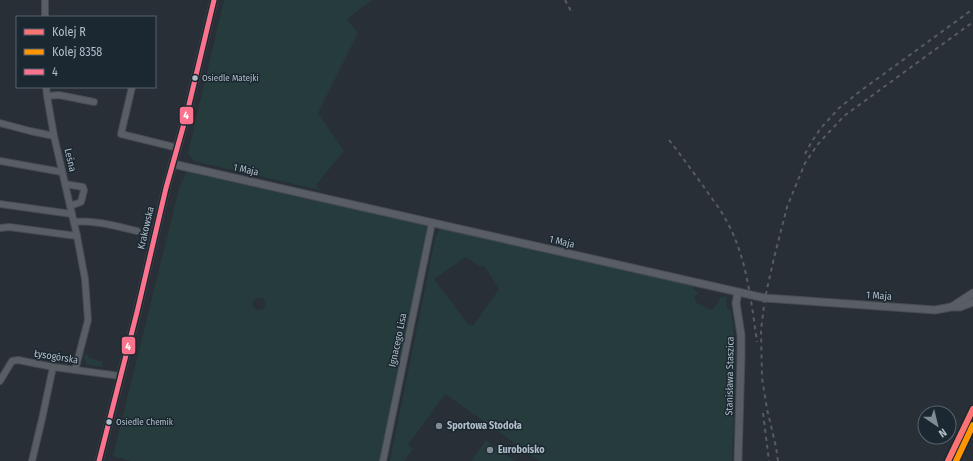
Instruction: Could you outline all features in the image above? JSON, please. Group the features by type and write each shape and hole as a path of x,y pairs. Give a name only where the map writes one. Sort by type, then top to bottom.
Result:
{"street":[{"path":"45,16 46,0"},
{"name":"Krakowska","path":"100,461 166,188 188,113 214,0"},
{"name":"Leśna","path":"46,88 54,136 74,222 85,279 88,320 76,370"},
{"path":"132,88 121,134 178,148"},
{"path":"47,96 59,95 94,102"},
{"path":"0,123 54,136"},
{"path":"0,161 62,172"},
{"name":"1 Maja","path":"173,164 765,298 935,310 960,307 973,302"},
{"path":"65,184 83,187 84,190 80,202 70,206"},
{"path":"0,204 72,214"},
{"path":"74,222 84,221 137,231"},
{"name":"Ignacego Lisa","path":"383,461 432,223"},
{"path":"0,228 9,227 77,236"},
{"name":"Stanisława Staszica","path":"738,292 736,303 741,335 738,461"},
{"name":"1 Maja","path":"951,307 973,293"},
{"name":"Łysogórska","path":"0,381 12,361 18,360 53,367 120,376"},
{"path":"32,461 53,367"}],"green space":[{"path":"224,0 372,0 347,19 358,33 318,113 344,151 316,185 320,190 193,161 188,153"},
{"path":"187,172 426,225 428,227 382,461 131,461 113,456 179,188","holes":["257,298 262,298 265,301 265,306 261,310 256,310 253,307 253,301"]},
{"path":"440,228 691,285 698,293 694,298 697,303 711,310 720,298 728,295 726,300 728,310 731,310 736,352 732,461 540,461 445,394 408,445 413,449 404,461 390,461 435,239","holes":["466,257 479,266 485,267 499,289 473,326 468,324 434,279"]},
{"path":"85,353 89,357 102,362 103,367 88,365 84,358"},
{"name":"Euroboisko","path":"486,440 515,461 471,461"}],"railway":[{"path":"565,0 572,13"},
{"path":"805,154 821,128 839,108 973,9"},
{"path":"778,461 762,378 761,330 765,298 787,207 805,163 818,144 844,116 973,22"},
{"path":"669,140 718,207 733,234 739,249 747,280 757,342"},
{"path":"763,413 769,461"}],"rail line":[{"name":"R","path":"948,461 973,409"},
{"name":"8358","path":"956,461 973,425"}],"transit line":[{"name":"4","path":"99,461 214,0"}],"place":[{"name":"Osiedle Matejki","path":"195,78"},
{"name":"Osiedle Chemik","path":"109,422"},
{"name":"Sportowa Stodoła","path":"439,426"},
{"name":"Euroboisko","path":"490,450"}]}
